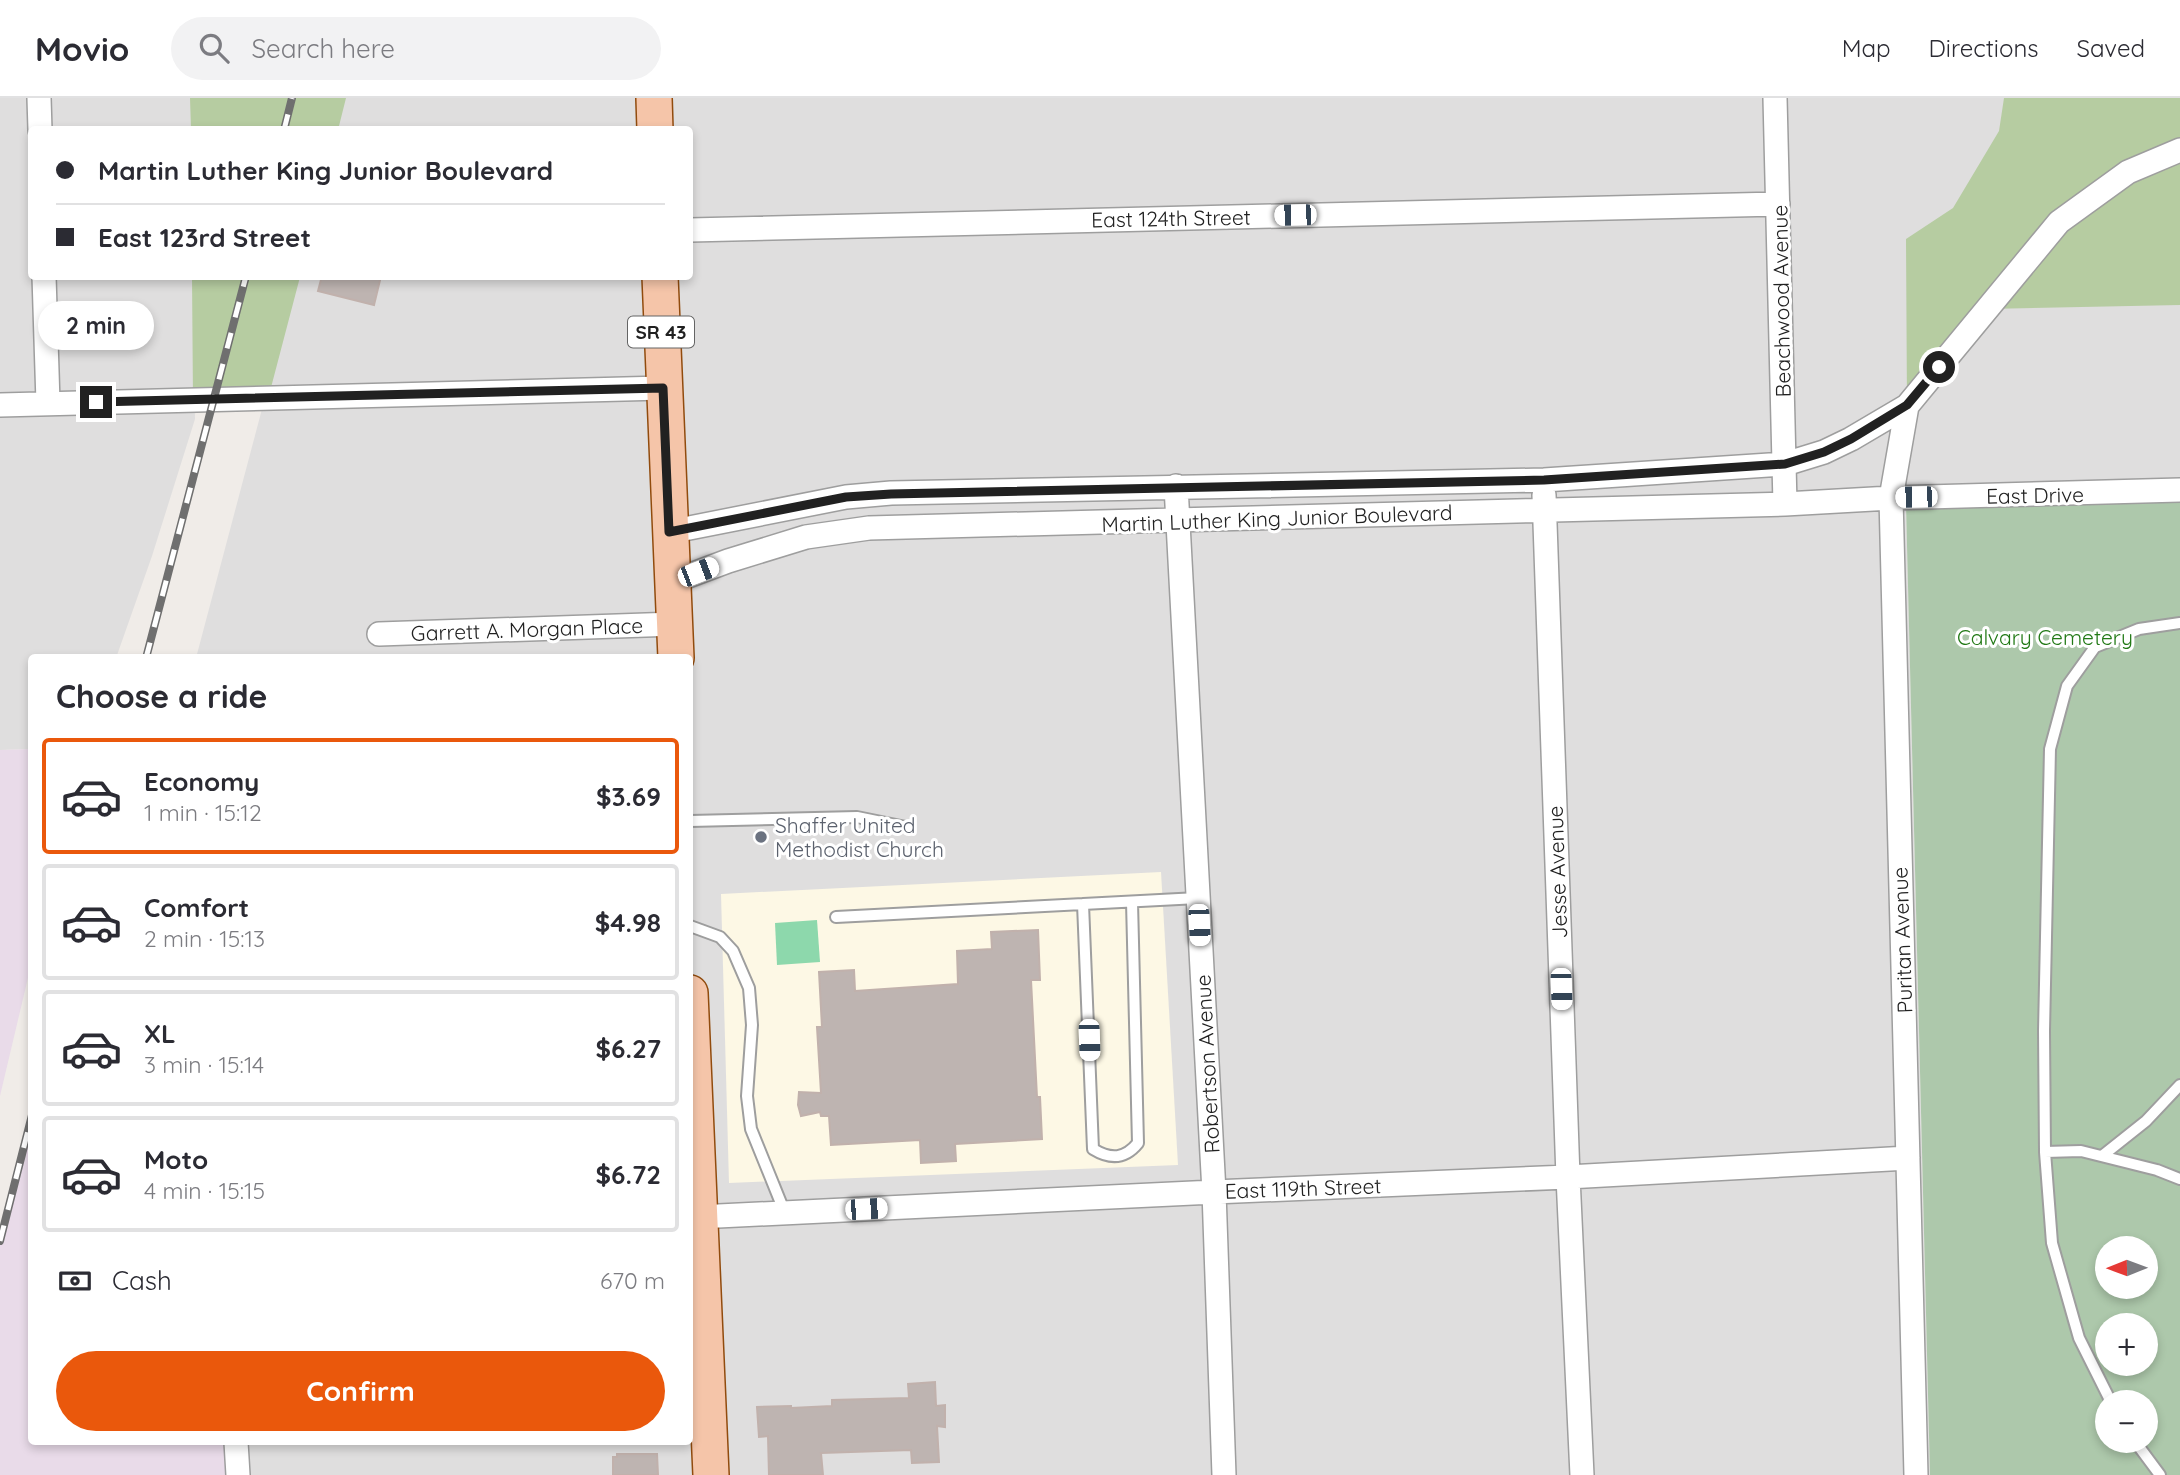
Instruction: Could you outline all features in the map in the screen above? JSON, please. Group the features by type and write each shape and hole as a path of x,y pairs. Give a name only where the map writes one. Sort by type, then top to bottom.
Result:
{"main road":[{"path":"654,98 655,126"},
{"name":"SR 43","path":"660,280 676,654"},
{"path":"693,1077 698,1217 696,1297 711,1475"}],"street":[{"path":"39,98 40,126"},
{"name":"Beachwood Avenue","path":"1775,98 1786,504"},
{"name":"Martin Luther King Junior Boulevard","path":"669,532 846,497 891,494 1544,480 1785,464 1824,452 1851,439 1907,405 2059,222 2128,172 2180,150"},
{"name":"East 124th Street","path":"693,230 1778,204"},
{"path":"44,280 48,403"},
{"path":"0,405 663,388"},
{"name":"Puritan Avenue","path":"1907,405 1891,498 1916,1475"},
{"name":"Jesse Avenue","path":"1544,480 1568,1177 1582,1475"},
{"name":"Robertson Avenue","path":"1176,486 1214,1192 1224,1475"},
{"name":"East Drive","path":"1891,498 2180,490"},
{"name":"Martin Luther King Junior Boulevard","path":"672,582 806,537 869,528 1786,504 1891,498"},
{"name":"Garrett A. Morgan Place","path":"379,634 674,624"},
{"name":"East 119th Street","path":"698,1217 1568,1177 1908,1158"},
{"path":"236,1445 238,1475"}],"lane":[{"path":"2105,1390 2079,1338 2052,1243 2045,1152 2044,1031 2050,749 2067,686 2095,647 2139,629 2180,623"},
{"path":"693,821 857,817 906,827"},
{"path":"836,916 1198,898"},
{"path":"1083,904 1093,1149 1115,1157 1130,1153 1138,1143 1132,902"},
{"path":"693,927 720,937 733,951 750,988 752,1025 747,1096 751,1129 785,1213"},
{"path":"2102,1156 2146,1121 2180,1085"},
{"path":"2045,1152 2081,1151 2157,1170 2180,1179"},
{"path":"2144,1453 2160,1475"}],"shaded area":[{"path":"0,98 191,98 191,126 28,126 28,280 193,280 195,419 152,556 117,654 28,654 28,749 0,750"},
{"path":"344,98 2180,98 2180,498 1906,506 1930,1475 223,1475 221,1445 693,1445 693,654 197,654 296,280 693,280 693,126 337,126"},
{"path":"28,749 28,978 0,1096 0,750"},
{"path":"1161,872 1178,1165 729,1183 721,894"},
{"path":"28,1127 28,1445 236,1445 238,1475 0,1475 0,1241"}],"green space":[{"path":"190,98 346,98 339,126 191,126"},
{"path":"2004,98 2180,98 2180,305 1987,309 1907,406 1906,239 1953,208 1999,131"},
{"path":"192,280 299,280 268,399 193,401"},
{"name":"Calvary Cemetery","path":"2180,498 2180,1475 1930,1475 1906,505"},
{"path":"817,920 820,962 777,965 775,923"}],"building":[{"path":"321,280 380,280 374,305 318,291"},
{"path":"1038,930 1040,980 1031,980 1042,1139 955,1144 956,1161 921,1163 920,1140 831,1145 829,1116 821,1116 820,1112 801,1116 799,1092 821,1093 817,1027 822,1027 819,972 854,970 855,991 958,984 957,951 992,949 991,932"},
{"path":"935,1382 936,1406 945,1405 945,1427 937,1426 939,1462 912,1463 911,1450 821,1453 823,1475 769,1475 768,1436 759,1437 757,1407 832,1406 832,1400 909,1398 908,1384"},
{"path":"617,1454 657,1454 658,1475 613,1475 613,1457 617,1457"}],"railway":[{"path":"285,126 292,98"},
{"path":"147,654 245,280"},
{"path":"0,1241 28,1131"}],"place":[{"name":"Shaffer United Methodist Church","path":"761,837"}],"route":[{"path":"96,402 663,388 669,532 846,497 891,494 1544,480 1785,464 1824,452 1851,439 1907,405 1939,367"}]}
